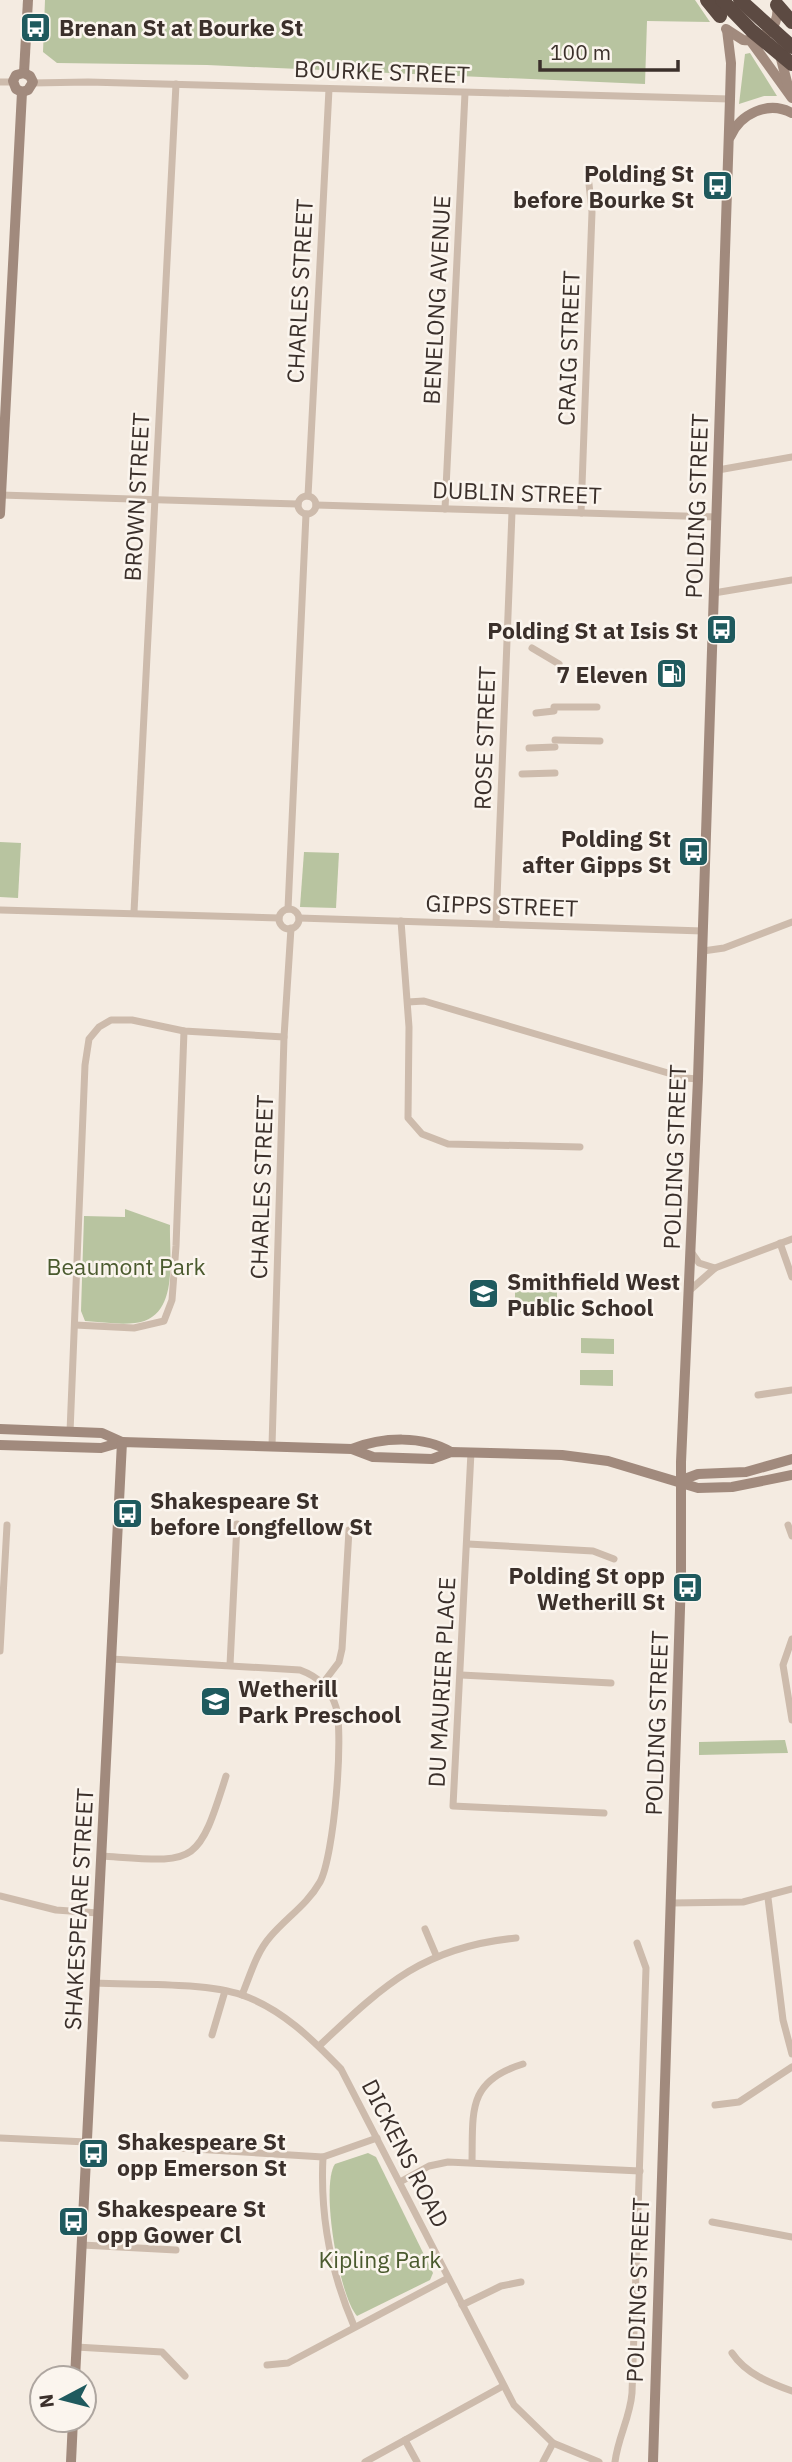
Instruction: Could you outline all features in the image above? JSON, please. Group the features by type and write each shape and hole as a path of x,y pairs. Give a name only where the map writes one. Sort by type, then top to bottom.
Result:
{"highway":[{"path":"706,0 724,23"},
{"path":"722,0 752,32 792,64"},
{"path":"740,0 792,47"},
{"path":"776,3 792,22"}],"main road":[{"path":"23,72 28,0"},
{"name":"POLDING STREET","path":"653,2462 682,1480 703,951 730,100 731,63 722,0"},
{"path":"776,3 773,27 791,97"},
{"path":"724,23 736,37 748,40 763,37 773,27"},
{"path":"731,63 748,40"},
{"path":"748,40 791,97"},
{"path":"23,72 30,76 32,83 28,90 22,92 16,89 13,82 16,75 23,72"},
{"path":"0,514 22,92"},
{"path":"728,143 737,124 747,116 774,108 792,113"},
{"path":"0,1429 102,1433 122,1442"},
{"path":"352,1449 374,1440 436,1443 451,1452"},
{"path":"0,1445 101,1448 122,1442 352,1449 373,1457 432,1459 451,1452 583,1457 661,1478 682,1480 698,1488 732,1487 792,1475"},
{"name":"SHAKESPEARE STREET","path":"75,2364 122,1442"},
{"path":"682,1480 698,1475 746,1472 792,1459"},
{"path":"71,2462 72,2434"}],"street":[{"path":"0,82 13,82"},
{"name":"BOURKE STREET","path":"32,83 176,84 730,100"},
{"name":"BROWN STREET","path":"134,912 176,84"},
{"name":"CHARLES STREET","path":"307,496 329,89"},
{"name":"BENELONG AVENUE","path":"445,509 465,93"},
{"name":"CRAIG STREET","path":"581,513 592,212 589,184"},
{"path":"718,470 792,457"},
{"path":"0,495 298,504 307,496 313,499 316,505 313,512 306,514 301,512 298,504"},
{"name":"DUBLIN STREET","path":"316,505 716,516"},
{"name":"ROSE STREET","path":"496,924 512,512"},
{"path":"0,911 134,912 279,918 288,909 306,514"},
{"path":"714,593 792,580"},
{"path":"533,648 559,664"},
{"path":"536,713 554,709 597,707"},
{"path":"529,748 600,741"},
{"path":"522,774 555,773"},
{"path":"279,918 282,926 290,928 298,923 299,918 294,910 288,909"},
{"name":"GIPPS STREET","path":"299,918 703,931"},
{"path":"401,921 408,1002 408,1118 422,1134 449,1144 580,1147"},
{"path":"703,951 724,947 792,922"},
{"name":"CHARLES STREET","path":"272,1446 284,1037 290,928"},
{"path":"408,1002 424,1001 672,1074 698,1079"},
{"path":"70,1432 85,1065 89,1039 104,1023 121,1019 184,1031 284,1037"},
{"path":"75,1325 149,1327 164,1321 170,1310 176,1246 184,1031"},
{"path":"690,1290 715,1268 792,1239"},
{"path":"780,1243 792,1277"},
{"path":"692,1253 699,1263 715,1268"},
{"path":"758,1395 792,1390"},
{"name":"DU MAURIER PLACE","path":"471,1452 453,1806 604,1813"},
{"path":"230,1665 237,1524"},
{"path":"0,1651 7,1525"},
{"path":"788,1525 792,1536"},
{"path":"323,1683 339,1662 342,1649 349,1530"},
{"path":"468,1544 593,1551 614,1559"},
{"path":"792,1639 783,1665 792,1720"},
{"path":"111,1659 300,1670 323,1683 337,1709 330,1855 321,1879 308,1901 269,1938 242,1995"},
{"path":"461,1675 611,1683"},
{"path":"101,1856 168,1860 185,1856 199,1847 209,1832 226,1776"},
{"path":"671,1903 734,1903 768,1898 792,1889"},
{"path":"0,1896 55,1910 98,1913"},
{"path":"768,1898 783,2020 792,2054"},
{"path":"425,1929 436,1955"},
{"path":"319,2046 394,1978 436,1955 485,1941 516,1938"},
{"path":"615,2462 617,2448 630,2416 646,1968 637,1943"},
{"name":"DICKENS ROAD","path":"95,1983 225,1991 242,1995 299,2026 341,2069 503,2386 529,2422 554,2443 599,2462"},
{"path":"212,2035 225,1991"},
{"path":"472,2162 473,2112 480,2090 500,2071 523,2064"},
{"path":"715,2105 739,2102 792,2067"},
{"path":"0,2138 87,2142"},
{"path":"162,2147 323,2157 377,2138"},
{"path":"323,2157 330,2253 336,2279 354,2326"},
{"path":"400,2182 429,2166 448,2162 640,2171"},
{"path":"712,2222 792,2237"},
{"path":"82,2245 176,2250"},
{"path":"267,2365 288,2362 448,2278"},
{"path":"462,2305 501,2286 521,2282"},
{"path":"76,2347 162,2351 185,2376"},
{"path":"732,2353 741,2365 760,2378 792,2391"},
{"path":"365,2462 503,2386"},
{"path":"405,2440 417,2462"},
{"path":"543,2462 554,2443"}],"green space":[{"path":"45,0 695,0 710,22 647,21 645,84 207,65 57,63 43,52"},
{"path":"750,53 777,96 764,96 739,104 745,54"},
{"path":"0,842 21,843 18,898 0,897"},
{"path":"304,852 339,853 336,908 300,907"},
{"name":"Beaumont Park","path":"125,1209 170,1225 170,1269 166,1298 159,1310 149,1319 135,1323 85,1321 81,1311 84,1216 125,1217"},
{"path":"515,1291 557,1292 557,1313 515,1312"},
{"path":"581,1338 614,1339 614,1354 581,1353"},
{"path":"580,1370 613,1370 613,1386 580,1385"},
{"path":"785,1740 788,1753 699,1755 699,1742"},
{"name":"Kipling Park","path":"368,2153 376,2157 433,2273 430,2280 357,2316 350,2305 338,2265 331,2216 331,2176 335,2164"}],"place":[{"name":"Brenan St at Bourke St","path":"36,27"},
{"name":"Polding St before Bourke St","path":"717,186"},
{"name":"Polding St at Isis St","path":"721,630"},
{"name":"7 Eleven","path":"671,674"},
{"name":"Polding St after Gipps St","path":"694,851"},
{"name":"Smithfield West Public School","path":"484,1294"},
{"name":"Shakespeare St before Longfellow St","path":"127,1513"},
{"name":"Polding St opp Wetherill St","path":"688,1588"},
{"name":"Wetherill Park Preschool","path":"215,1701"},
{"name":"Shakespeare St opp Emerson St","path":"94,2154"},
{"name":"Shakespeare St opp Gower Cl","path":"74,2221"}]}
